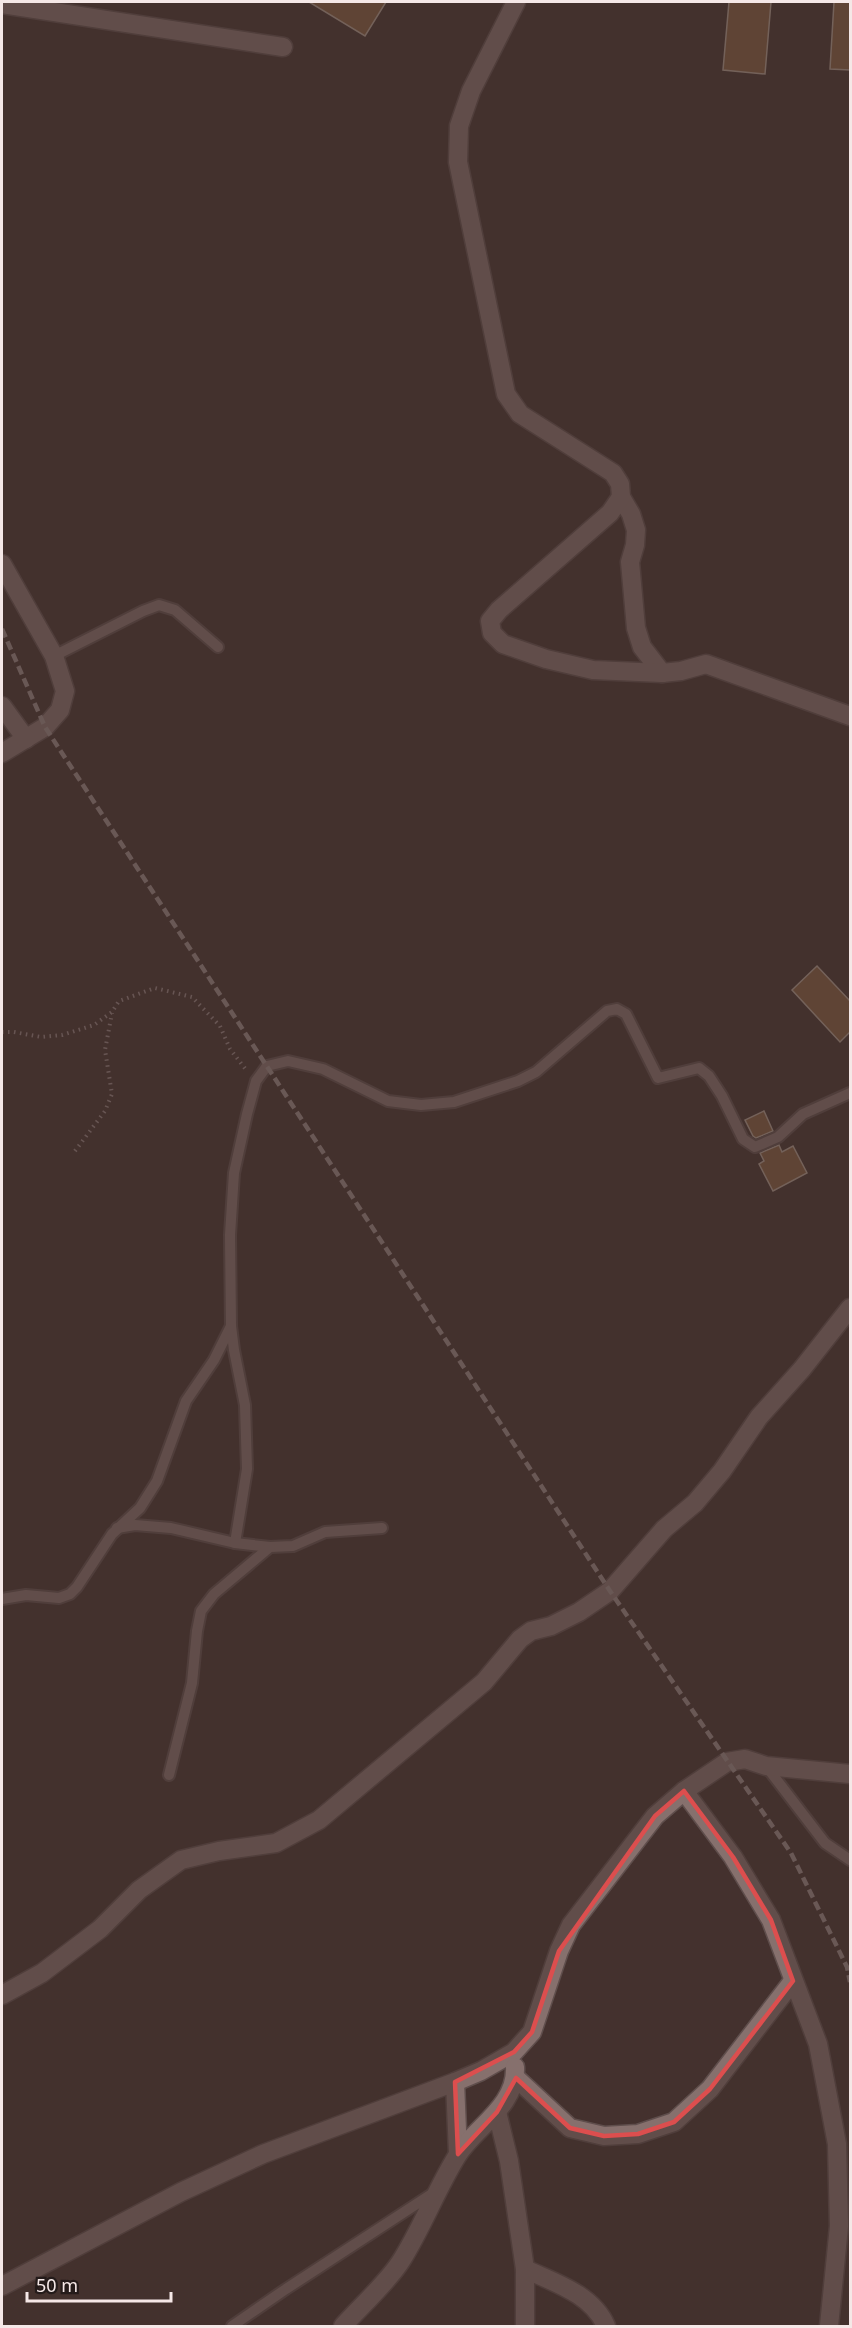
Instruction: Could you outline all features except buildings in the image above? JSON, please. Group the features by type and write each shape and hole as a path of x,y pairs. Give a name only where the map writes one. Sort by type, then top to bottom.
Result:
{"street":[{"path":"516,2 471,91 459,126 458,162 506,394 520,414 613,473 620,484 621,497 631,514 636,530 630,562 636,628 642,647 662,673"},
{"path":"2,4 283,47"},
{"path":"621,497 610,513 499,610 490,621 492,633 503,644 556,662 593,670 662,673 681,671 706,664 850,716"},
{"path":"2,564 54,656 65,691 60,710 45,727 2,753"},
{"path":"2,706 26,740"},
{"path":"2,1995 42,1973 100,1929 139,1890 181,1860 219,1851 276,1843 319,1820 484,1682 520,1639 531,1631 551,1626 579,1612 610,1591 664,1529 695,1503 759,1417 802,1369 850,1308"},
{"path":"2,2286 181,2192 263,2154 455,2082 481,2071 514,2052 532,2032 559,1951 571,1925 655,1816 684,1791 727,1762 745,1758 766,1766 850,1774"},
{"path":"684,1791 733,1857 771,1920 818,2044 837,2144 839,2226 829,2326"},
{"path":"516,2078 570,2128 604,2136 638,2134 674,2122 710,2089 793,1981"},
{"path":"343,2326 400,2263 458,2154 497,2112 516,2078 514,2052"},
{"path":"455,2082 458,2154"},
{"path":"497,2112 509,2161 525,2269 525,2326"},
{"path":"525,2269 582,2297 596,2308 606,2326"}],"lane":[{"path":"54,656 159,605 175,610 218,647"},
{"path":"235,1543 247,1469 246,1405 231,1326 230,1235 234,1173 256,1082 267,1066 288,1061 323,1069 388,1101 421,1105 453,1102 518,1081 536,1072 607,1011 617,1009 626,1014 658,1078 699,1068 710,1076 743,1139 755,1147 778,1137 803,1114 850,1093"},
{"path":"2,1599 26,1595 59,1598 70,1594 117,1528 140,1508 157,1481 186,1401 214,1360 231,1326"},
{"path":"117,1528 135,1526 171,1528 235,1543 270,1547 293,1546 325,1532 382,1528"},
{"path":"169,1775 192,1683 196,1631 201,1611 214,1594 270,1547"},
{"path":"766,1766 825,1843 850,1860"},
{"path":"232,2326 440,2188"}],"path":[{"path":"75,1151 105,1112 112,1094 105,1050 112,1012 119,1001 155,988 192,997 220,1026 230,1049 256,1082"},
{"path":"2,1032 41,1037 62,1035 94,1024 112,1012"}],"highlighted area":[{"path":"684,1791 733,1857 771,1920 793,1981 710,2089 674,2122 638,2134 604,2136 570,2128 516,2078 497,2112 458,2154 455,2082 514,2052 532,2032 559,1951 655,1816"}],"railway":[{"path":"2,629 45,727 610,1591 791,1853 847,1967 850,1982"}]}
